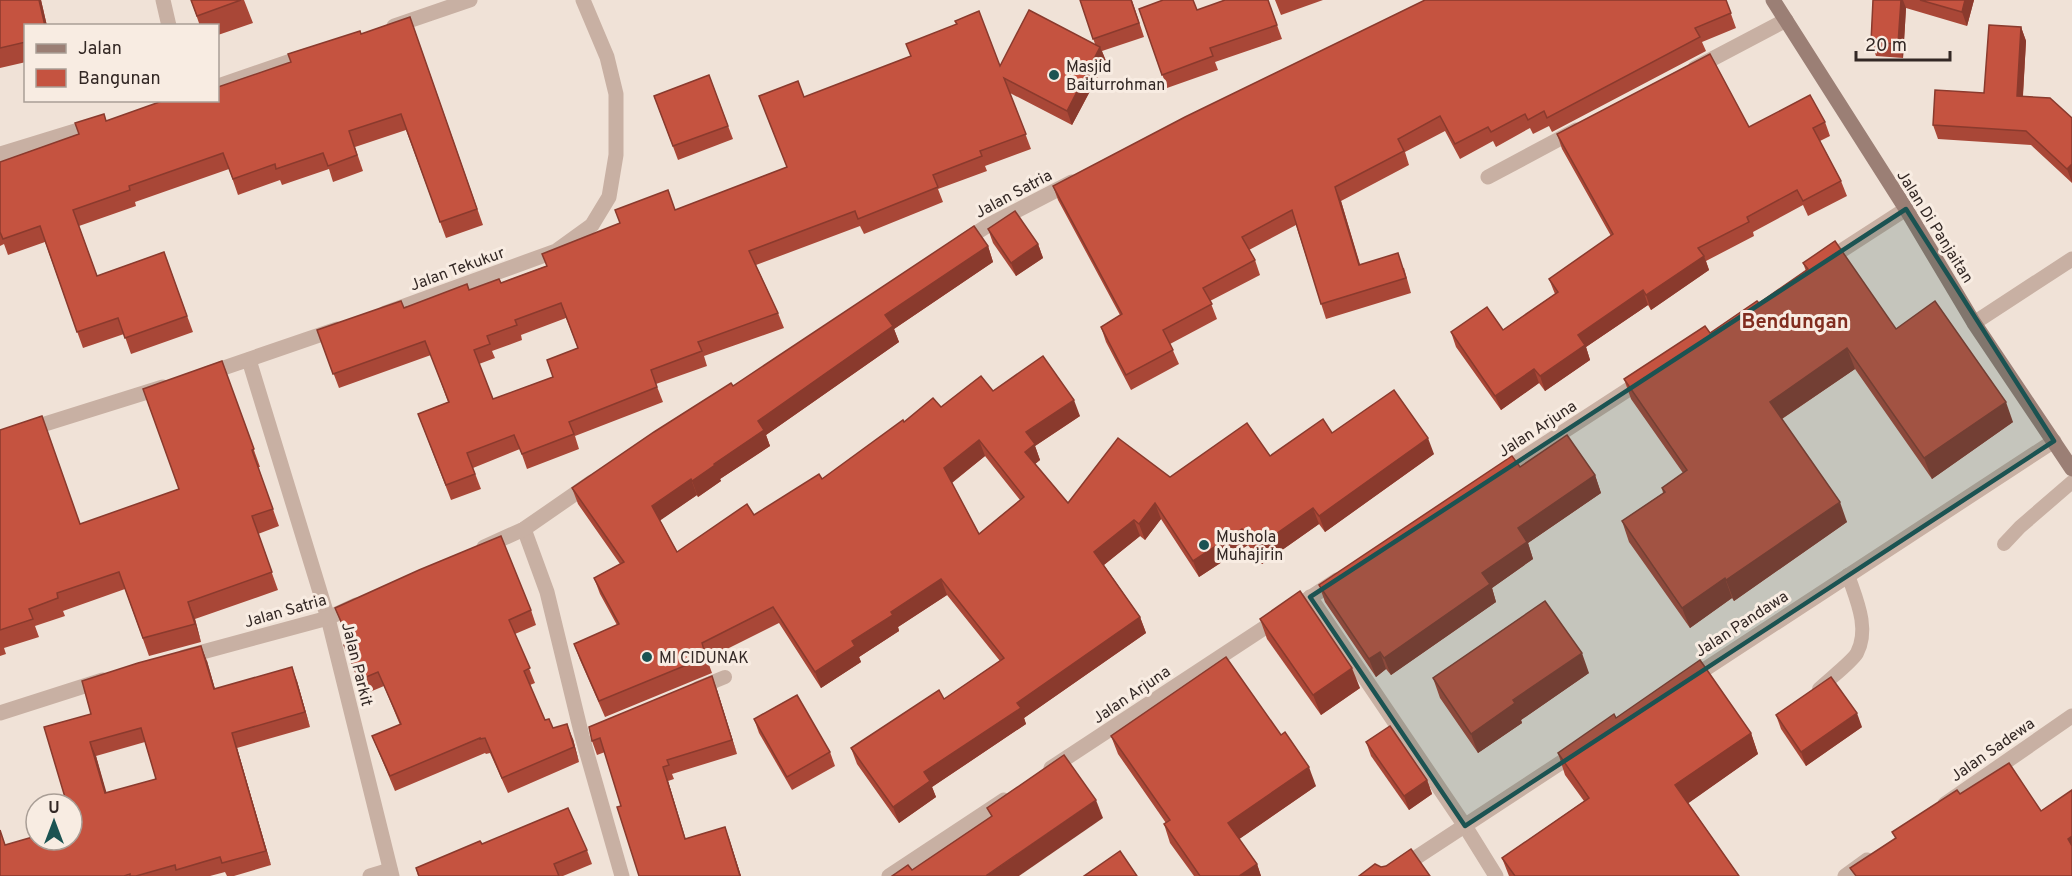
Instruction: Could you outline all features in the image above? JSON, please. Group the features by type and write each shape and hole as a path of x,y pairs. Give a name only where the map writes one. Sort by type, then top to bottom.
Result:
{"street":[{"path":"163,0 169,24"},
{"path":"382,30 470,0"},
{"name":"Jalan Tekukur","path":"371,318 556,251 592,225 609,197 616,155 616,94 607,57 583,0"},
{"name":"Jalan Di Panjaitan","path":"1773,0 1906,209 1974,323 2072,469"},
{"path":"1683,74 1785,20"},
{"path":"219,86 327,49"},
{"path":"0,154 109,121"},
{"path":"1488,177 1590,123"},
{"name":"Jalan Satria","path":"948,251 987,226 1081,177"},
{"path":"1817,267 1906,209"},
{"path":"1974,323 2072,259"},
{"path":"0,438 249,360 349,325"},
{"name":"Jalan Parkit","path":"249,360 328,618 391,873"},
{"name":"Jalan Arjuna","path":"1489,481 1658,371"},
{"name":"Jalan Pandawa","path":"1681,684 2054,441"},
{"path":"470,554 524,529 607,472"},
{"path":"524,529 547,592 588,734 622,876"},
{"name":"Jalan Arjuna","path":"1036,779 1350,571"},
{"path":"1310,597 1465,826 1496,876"},
{"name":"Jalan Satria","path":"174,659 328,618 372,598"},
{"path":"0,713 119,675"},
{"name":"Jalan Sadewa","path":"1929,814 2072,716"},
{"path":"1388,876 1593,742"},
{"path":"889,876 1016,792"},
{"path":"1845,876 1882,849"},
{"path":"370,876 391,873"}],"lane":[{"path":"2004,544 2072,482"},
{"path":"1808,699 1856,653 1862,631 1862,615 1848,575"},
{"path":"681,695 725,677"}],"highlighted area":[{"path":"1906,209 2054,441 1465,826 1310,597"}],"building":[{"path":"0,0 39,0 45,24 24,24 24,42 0,48"},
{"path":"191,0 241,0 197,16"},
{"path":"1080,0 1131,0 1139,23 1093,39"},
{"path":"1163,0 1193,0 1197,10 1225,0 1268,0 1277,25 1210,48 1213,56 1162,75 1139,9"},
{"path":"1425,0 1726,0 1731,13 1695,28 1700,37 1547,118 1544,111 1528,120 1525,114 1491,132 1488,127 1455,144 1440,116 1398,139 1404,151 1335,187 1359,265 1398,253 1406,278 1321,304 1292,210 1242,237 1255,260 1203,288 1212,304 1163,330 1173,350 1126,375 1101,327 1122,314 1053,186 1185,117"},
{"path":"1873,0 1901,0 1898,44 1871,42"},
{"path":"1920,0 1965,0 1962,12"},
{"path":"1029,10 1100,47 1067,111 1004,78 1026,134 980,151 982,156 933,175 938,187 858,219 855,211 749,251 778,313 698,342 702,351 651,370 657,387 569,422 574,434 522,454 514,435 467,453 475,474 446,485 418,414 449,402 425,341 333,374 317,330 401,301 404,308 467,284 469,290 499,279 501,283 547,266 542,254 620,223 615,210 668,190 675,210 787,167 759,96 798,81 804,97 911,56 906,44 957,24 955,21 979,11 1000,66","holes":["561,303 578,348 547,360 553,377 493,399 474,350 490,344 487,336 517,325 515,320"]},
{"path":"410,17 477,209 440,222 401,114 349,131 357,155 328,166 323,153 276,169 275,164 233,179 223,153 129,186 130,190 73,210 97,276 164,252 187,316 125,338 118,318 77,332 40,226 3,239 0,232 0,162 79,134 75,123 104,114 106,121 159,102 219,102 219,87 291,62 288,54 360,31 361,34"},
{"path":"1989,25 2021,27 2017,96 2050,98 2072,118 2072,164 2067,169 2026,131 1933,125 1935,90 1984,93"},
{"path":"1710,54 1749,127 1810,95 1825,122 1813,128 1841,181 1803,201 1797,190 1747,217 1749,222 1698,248 1704,256 1646,295 1643,290 1578,335 1585,345 1540,376 1534,369 1495,396 1451,332 1487,307 1503,330 1558,292 1549,279 1613,234 1557,134"},
{"path":"709,75 728,126 673,146 654,96"},
{"path":"1015,211 1038,244 1011,263 988,229"},
{"path":"974,226 988,246 885,315 893,326 758,421 764,430 652,506 677,552 747,504 754,515 819,474 822,479 903,420 904,422 933,398 941,407 981,376 993,391 1043,356 1074,400 1026,432 1035,444 1025,452 1068,503 1118,438 1170,477 1247,423 1270,456 1323,419 1332,433 1394,390 1428,438 1319,516 1313,508 1256,548 1242,529 1193,561 1155,503 1139,524 1134,520 1094,552 1140,617 1017,703 1021,708 924,772 930,781 893,807 851,748 939,690 944,699 1004,658 941,579 891,612 893,615 852,641 855,646 815,672 773,607 702,643 706,657 599,701 574,644 619,624 594,578 624,562 572,488 731,383 733,386","holes":["979,440 1024,497 979,534 944,468"]},
{"path":"1835,241 1896,329 1935,301 2006,402 1924,458 1847,348 1770,402 1840,502 1682,608 1622,521 1665,492 1662,488 1687,470 1624,379 1705,326 1710,333 1757,301 1759,303 1808,269 1803,263"},
{"path":"222,361 273,509 252,516 272,572 188,602 195,624 143,638 119,572 57,593 58,598 29,609 33,619 0,630 0,430 42,416 80,524 179,489 143,389"},
{"path":"1567,435 1595,475 1518,528 1527,542 1482,573 1490,584 1384,658 1380,652 1369,659 1319,585 1512,456 1520,467"},
{"path":"501,536 531,610 509,620 530,668 524,671 545,720 549,719 553,728 567,724 574,747 502,778 485,738 480,738 390,776 372,736 401,724 378,672 359,680 344,645 350,642 335,608"},
{"path":"1300,591 1352,668 1313,695 1260,619"},
{"path":"1545,601 1582,653 1513,700 1515,703 1471,734 1433,678"},
{"path":"201,646 214,689 292,667 305,712 232,733 266,851 222,863 220,857 176,870 175,865 136,876 130,876 130,874 124,876 0,876 0,830 5,845 24,839 24,852 84,852 84,792 63,792 44,727 91,714 82,681","holes":["141,728 156,779 105,793 90,742"]},
{"path":"1226,657 1281,735 1285,732 1309,767 1228,823 1257,864 1239,876 1200,876 1164,824 1170,820 1111,736"},
{"path":"1700,660 1751,733 1675,785 1739,876 1515,876 1502,858 1589,798 1558,753 1614,714 1616,718"},
{"path":"712,676 732,740 667,760 669,765 663,767 685,839 725,827 740,876 639,876 617,807 621,806 600,738 592,741 589,727"},
{"path":"1831,677 1857,713 1801,752 1776,715"},
{"path":"797,695 830,752 787,777 754,719"},
{"path":"1390,726 1427,780 1404,796 1366,742"},
{"path":"1064,755 1096,800 988,876 892,876 908,865 912,870 992,816 987,808"},
{"path":"2009,763 2041,811 2072,790 2072,836 2068,839 2072,846 2072,876 1856,876 1850,868 1896,838 1892,832 1957,790 1960,794"},
{"path":"568,808 587,850 554,864 559,876 419,876 416,868 480,841 482,844"},
{"path":"1411,849 1430,876 1359,876 1375,864 1381,867 1386,866"},
{"path":"1120,851 1137,876 1084,876"}],"place":[{"name":"Masjid Baiturrohman","path":"1054,75"},
{"name":"Mushola Muhajirin","path":"1204,545"},
{"name":"MI CIDUNAK","path":"647,657"}],"district":[{"name":"Bendungan","path":"1795,321"}]}
